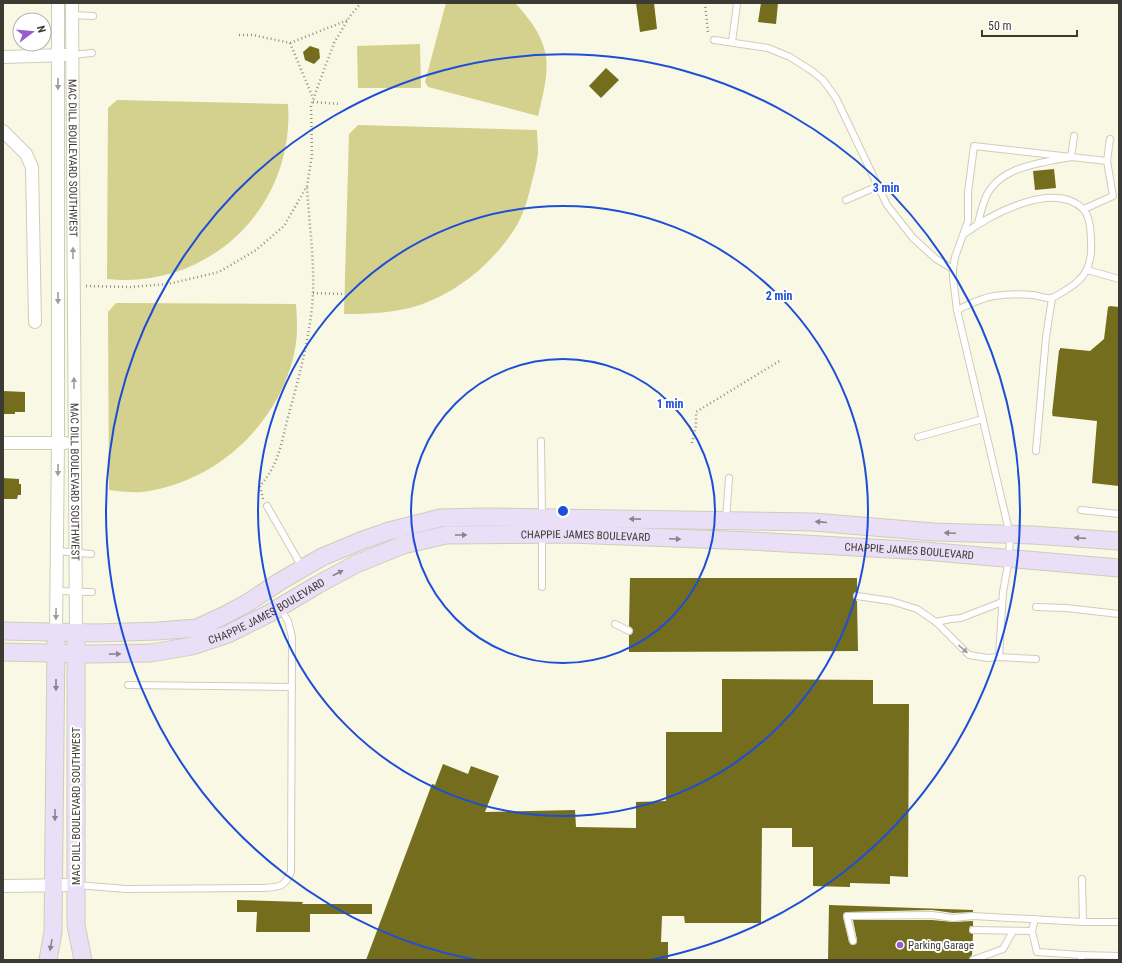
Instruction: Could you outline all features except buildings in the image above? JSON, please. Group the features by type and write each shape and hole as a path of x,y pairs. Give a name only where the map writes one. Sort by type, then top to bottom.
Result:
{"street":[{"name":"MAC DILL BOULEVARD SOUTHWEST","path":"48,960 53,932 54,885 58,443 58,3"},
{"name":"MAC DILL BOULEVARD SOUTHWEST","path":"72,3 74,592 76,632 76,926 83,960"},
{"path":"4,59 72,55"},
{"path":"3,131 26,154 32,167 35,322"},
{"path":"3,443 74,444"},
{"name":"CHAPPIE JAMES BOULEVARD","path":"3,631 97,633 150,632 196,628 246,604 279,582 322,557 389,531 440,518 487,516 542,526 570,534 752,541 924,551 1119,568"},
{"name":"CHAPPIE JAMES BOULEVARD","path":"3,652 56,654 151,653 192,646 228,634 280,607 356,564 403,545 446,535 542,526 726,520 813,522 934,532 1119,541"},
{"path":"3,886 76,885"}],"lane":[{"path":"732,42 737,4"},
{"path":"72,15 92,16"},
{"path":"714,40 768,48 790,57 823,80 836,98 887,205 913,238 936,259 953,269"},
{"path":"72,55 92,53"},
{"path":"1072,157 1074,136"},
{"path":"1110,139 1107,161 1112,196"},
{"path":"999,656 1002,602 1009,559 1010,535 957,310 953,278 955,257 968,221 968,192 974,146 1107,161"},
{"path":"978,223 985,198 994,184 1010,172 1037,164 1072,157"},
{"path":"846,200 878,186"},
{"path":"1112,196 1119,200"},
{"path":"1084,209 1112,196"},
{"path":"957,310 992,296 1015,295 1052,298 1077,282 1087,270 1091,247 1090,226 1084,209 1073,202 1060,198 1033,200 1017,205 978,223 964,234"},
{"path":"1087,270 1119,279"},
{"path":"1036,452 1046,337 1052,298"},
{"path":"918,437 983,419"},
{"path":"542,441 542,587"},
{"path":"726,520 729,478"},
{"path":"267,506 303,568"},
{"path":"1081,510 1119,514"},
{"path":"57,551 91,554"},
{"path":"57,591 92,592"},
{"path":"857,596 891,601 917,609 936,622 969,654 988,658 999,656 1036,659"},
{"path":"936,622 961,618 1002,602"},
{"path":"76,885 126,889 261,888 279,887 288,880 291,872 292,636 288,620 280,607"},
{"path":"1036,607 1066,608 1119,614"},
{"path":"615,624 629,631"},
{"path":"128,685 292,687"},
{"path":"1082,879 1083,922"},
{"path":"853,941 847,916 932,915 953,918 973,916 1083,922 1119,922"},
{"path":"1035,919 1032,931 1037,952 1081,958 1119,956"},
{"path":"973,930 1032,931"},
{"path":"973,960 1003,949 1013,931"}],"path":[{"path":"267,506 262,496 260,486 269,476 280,453 306,341 312,306 313,272 307,186 312,155 311,106 334,43 348,20 361,3"},
{"path":"705,3 708,33 714,40"},
{"path":"240,35 253,35 290,43 348,20"},
{"path":"290,43 313,100"},
{"path":"313,100 341,104"},
{"path":"73,286 130,287 168,284 219,272 256,250 284,226 307,186"},
{"path":"312,293 344,294"},
{"path":"692,443 696,426 696,412 781,360"}],"shaded area":[{"path":"446,3 515,3 525,14 540,38 546,59 547,67 545,84 538,116 428,87 425,82"},
{"path":"420,44 421,88 358,88 357,46"},
{"path":"117,100 288,104 286,141 277,176 261,207 239,234 211,255 180,271 145,279 107,279 108,108"},
{"path":"358,125 537,130 538,152 536,164 526,205 517,225 498,251 475,273 449,292 420,305 401,310 363,314 344,314 349,134"},
{"path":"116,303 296,304 297,338 292,364 283,387 259,426 226,458 207,470 187,480 142,492 109,490 108,312"}],"place":[{"name":"Parking Garage","path":"900,945"}]}
